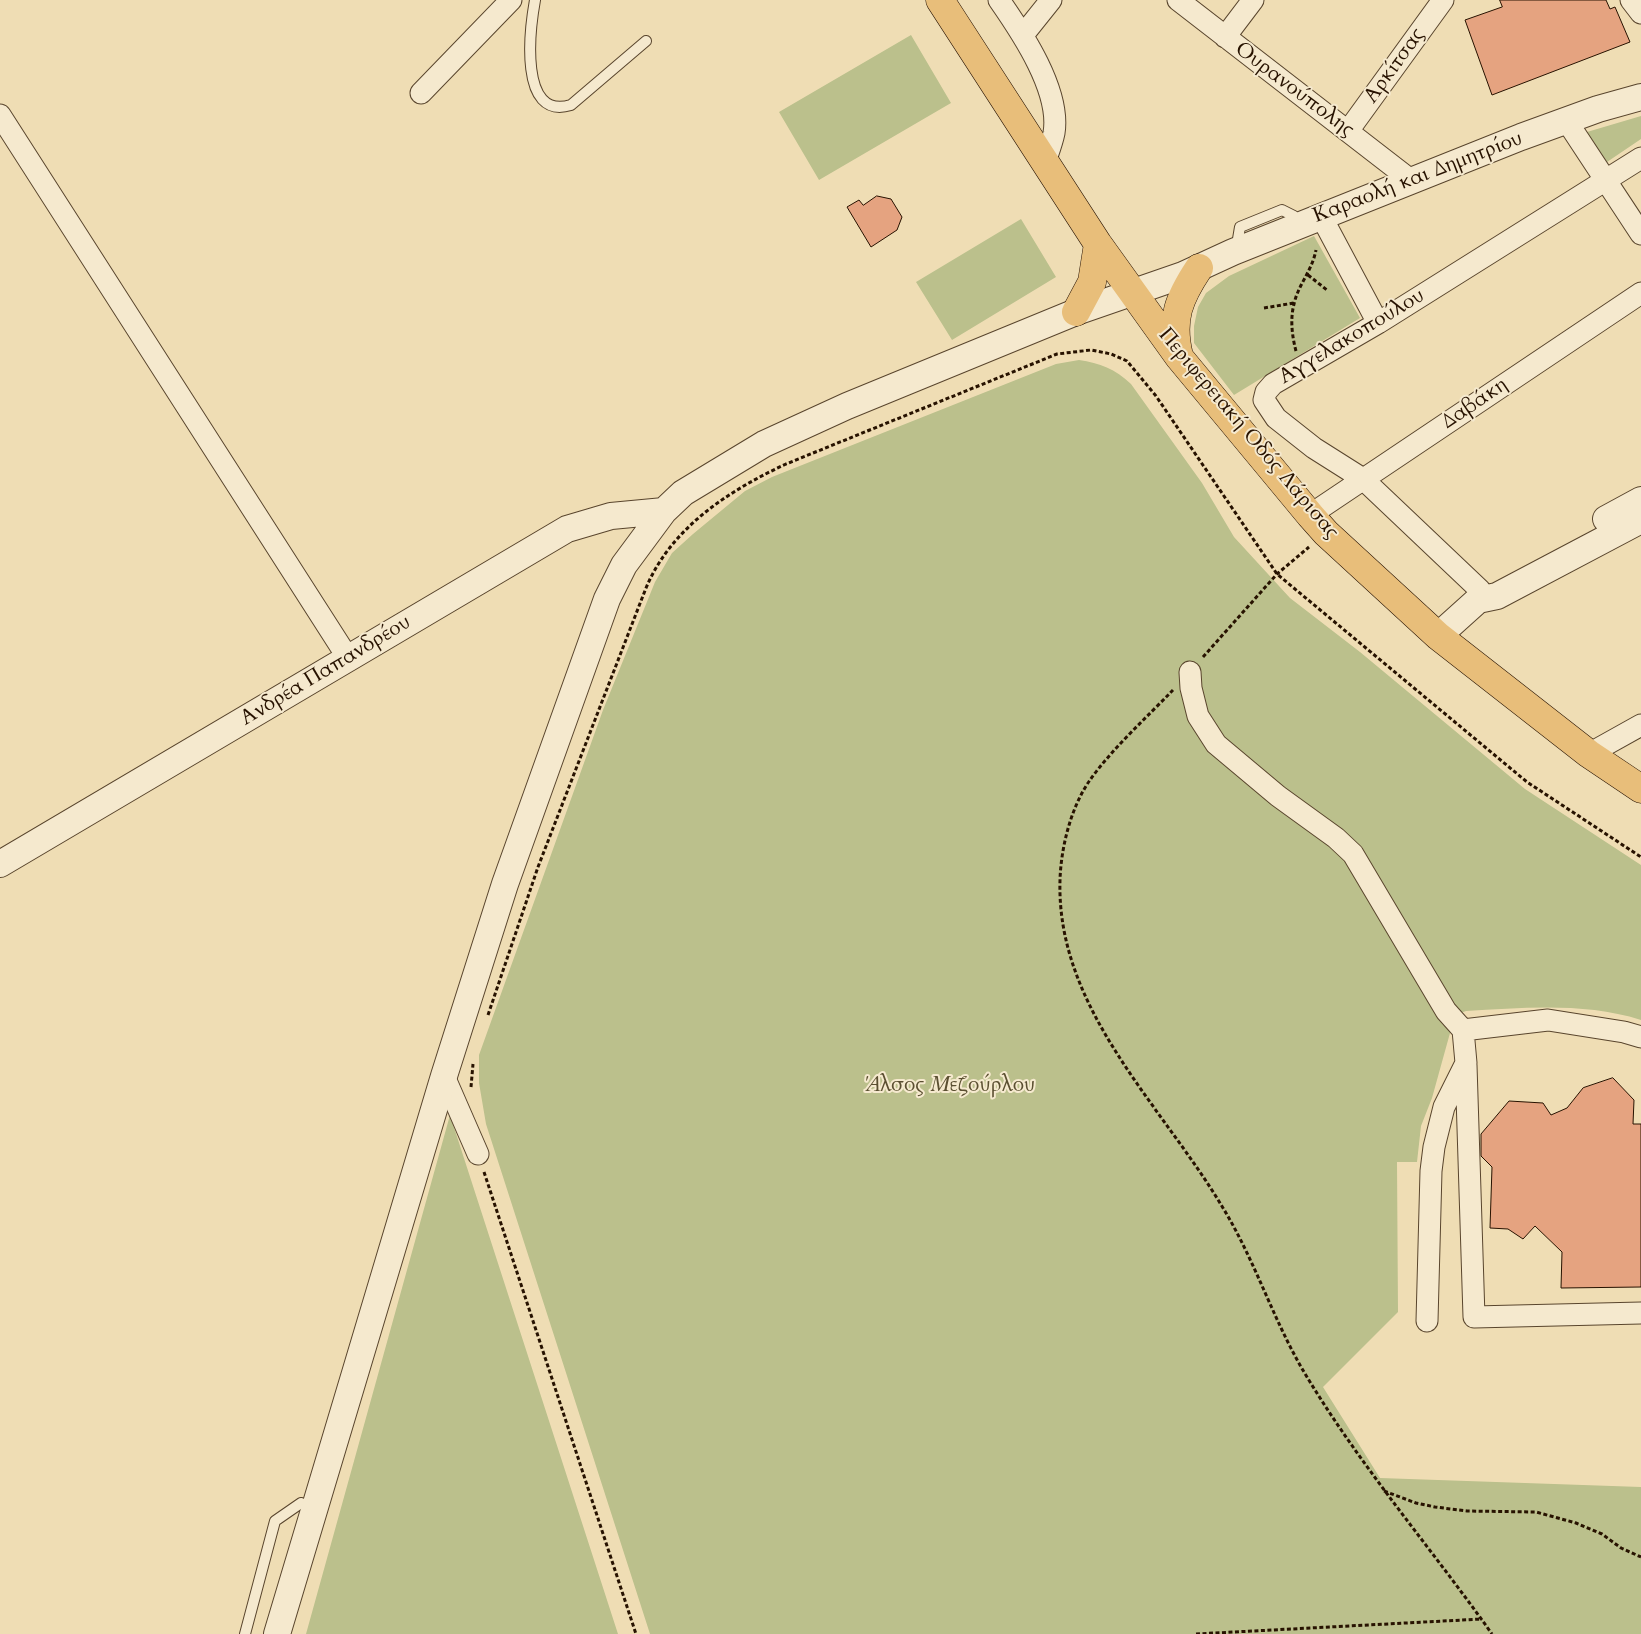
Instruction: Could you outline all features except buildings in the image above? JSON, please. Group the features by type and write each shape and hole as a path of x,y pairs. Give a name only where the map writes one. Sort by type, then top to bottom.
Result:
{"highway":[{"name":"Περιφερειακή Οδός Λάρισας","path":"940,0 1098,244 1179,357 1318,524 1438,636 1589,754 1641,789"},
{"path":"1076,312 1092,282 1098,244"},
{"path":"1179,357 1174,336 1176,312 1185,289 1199,268"}],"street":[{"path":"421,93 511,0"},
{"path":"999,0 1023,35 1043,76 1051,104 1054,132 1046,162"},
{"path":"1023,35 1051,0"},
{"name":"Ουρανούπολης","path":"1178,0 1412,181"},
{"path":"1225,37 1253,0"},
{"name":"Αρκίτσας","path":"1348,132 1443,0"},
{"path":"1632,0 1641,12"},
{"name":"Καραολή και Δημητρίου","path":"276,1634 444,1076 505,884 607,600 624,565 664,511 683,492 764,444 848,406 1076,312 1134,293 1199,268 1233,252 1326,225 1412,181 1566,120 1641,97"},
{"path":"0,115 348,658"},
{"path":"1566,120 1641,234"},
{"name":"Αγγελακοπούλου","path":"1479,595 1363,479 1314,448 1276,418 1264,400 1266,392 1273,384 1378,323 1606,182 1641,158"},
{"path":"1326,225 1378,323"},
{"name":"Δαβάκη","path":"1318,524 1363,479 1641,293"},
{"path":"1438,636 1479,595 1486,584 1641,500"},
{"name":"Ανδρέα Παπανδρέου","path":"0,864 567,529 611,516 664,511"},
{"path":"1479,595 1498,596 1641,520"},
{"path":"1190,672 1194,705 1204,728 1216,744 1250,773 1336,838 1353,854 1446,1011 1463,1030 1466,1063 1474,1317 1641,1313"},
{"path":"1589,754 1641,725"},
{"path":"1463,1030 1548,1020 1624,1032 1641,1037"},
{"path":"1427,1321 1431,1171 1434,1147 1444,1108 1466,1063"},
{"path":"444,1076 478,1154"}],"lane":[{"path":"535,0 530,30 530,61 536,88 544,102 550,106 571,105 646,41"},
{"path":"1238,239 1240,227 1282,210 1294,216"},
{"path":"245,1634 275,1521 301,1503"}],"path":[{"path":"1303,367 1297,356 1294,341 1294,304 1308,275 1318,241 1326,225"},
{"path":"1308,275 1327,290"},
{"path":"1264,308 1294,304"},
{"path":"486,1024 538,868 646,588 655,567 665,551 710,508 749,481 786,464 1057,354 1091,350 1111,354 1127,361 1156,396 1277,574 1527,782 1641,857"},
{"path":"1287,565 1318,524"},
{"path":"1090,780 1070,824 1060,878 1063,926 1077,975 1092,1010 1114,1048 1223,1207 1254,1264 1305,1374 1383,1491 1492,1634"},
{"path":"471,1095 473,1061"},
{"path":"478,1154 636,1634"},
{"path":"1383,1491 1416,1504 1435,1507 1468,1511 1536,1512 1576,1523 1602,1534 1621,1548 1641,1557"},
{"path":"1196,1634 1482,1619"}],"green space":[{"path":"911,35 951,103 819,180 779,112"},
{"path":"1641,116 1641,139 1607,162 1587,132"},
{"path":"1021,219 1056,277 952,340 916,282"},
{"path":"1314,236 1360,318 1234,395 1194,343 1194,326 1198,307 1206,293 1229,276"},
{"name":"Άλσος Μεζούρλου","path":"1079,360 1107,367 1131,384 1202,483 1234,537 1290,598 1360,652 1525,789 1641,865 1641,1020 1619,1014 1576,1008 1466,1011 1455,1015 1432,1098 1421,1126 1417,1162 1397,1162 1398,1312 1323,1387 1380,1478 1641,1487 1641,1634 650,1634 486,1124 479,1083 479,1055 603,710 655,582 672,553 745,491 772,477 1056,364"},
{"path":"450,1115 618,1634 306,1634"}]}
